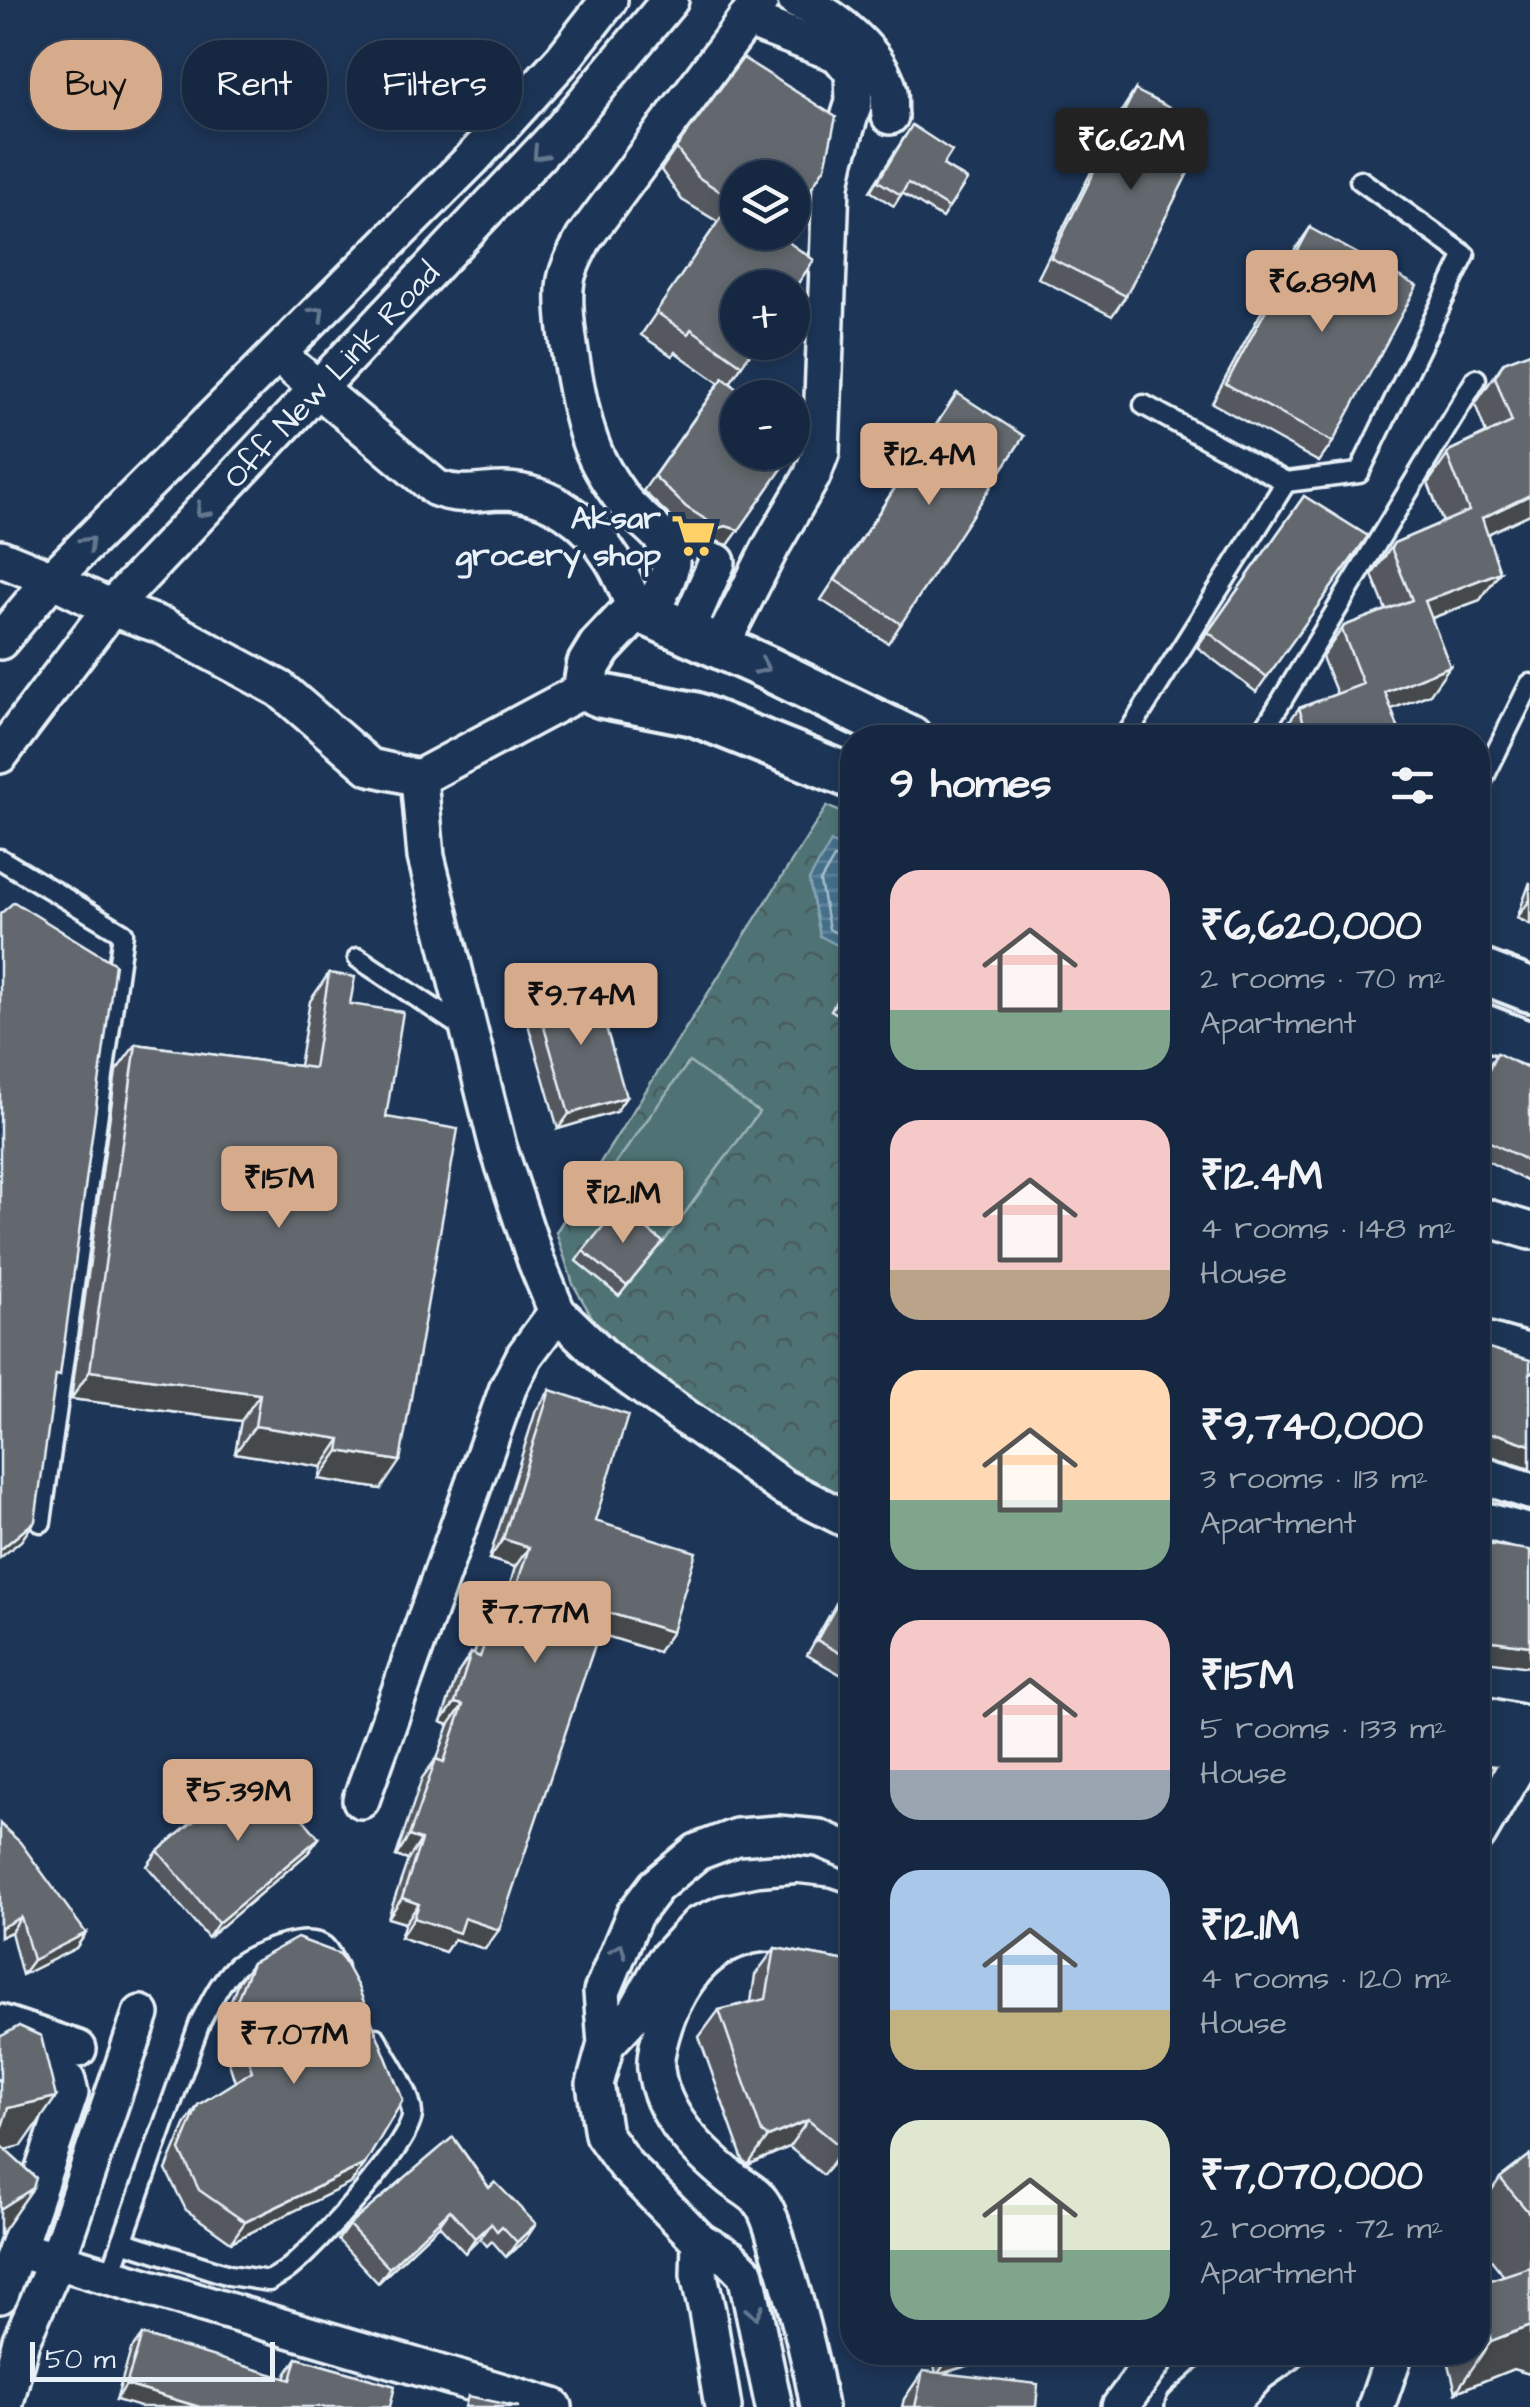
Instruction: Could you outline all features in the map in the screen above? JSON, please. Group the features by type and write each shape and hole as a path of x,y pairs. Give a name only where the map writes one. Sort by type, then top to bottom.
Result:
{"street":[{"name":"Off New Link Road","path":"0,642 52,579 472,160 562,59 608,0"},
{"name":"Off New Link Road","path":"0,755 111,608 560,132 670,0"},
{"path":"796,0 858,40 878,66 888,89 890,116"},
{"path":"584,689 589,665 600,647 673,626 771,547 812,476 821,452 832,185 854,102 853,72 838,54 753,10 584,238 566,283 569,338 584,425 604,472 626,504 661,538 672,558 673,626"},
{"path":"277,354 436,488 453,494 528,493 552,502 589,529 673,626 882,725"},
{"path":"0,558 111,608 163,626 280,690 370,767 418,778 584,689 694,714 840,772"},
{"path":"673,626 717,562"},
{"path":"418,778 426,857 498,1147 557,1312 612,1364 783,1488 840,1516"},
{"path":"1490,975 1530,990"},
{"path":"1490,1029 1530,1044"},
{"path":"1490,1218 1530,1231"},
{"path":"361,1800 508,1388 525,1355 557,1312"},
{"path":"1490,1341 1530,1353"},
{"path":"1490,1478 1530,1491"},
{"path":"1490,1522 1530,1534"},
{"path":"1490,1721 1529,1742"},
{"path":"1490,1744 1529,1742"},
{"path":"1490,1812 1529,1742"},
{"path":"774,2407 746,2274 730,2258 700,2242 625,2166 603,2134 595,2084 606,2044 602,1992 634,1915 656,1886 697,1852 737,1837 778,1834 819,1838 840,1847"},
{"path":"606,2044 636,2012 664,1962 698,1925 724,1914 762,1906 798,1903 840,1911"},
{"path":"819,2407 792,2291 761,2201 717,2167 676,2122 665,2103 655,2067 668,2015 678,1994 695,1970 727,1942 754,1933 781,1932 840,1946"},
{"path":"4,2407 21,2340 57,2260 141,2014"},
{"path":"0,2023 78,2049"},
{"path":"0,2060 67,2081 70,2093 0,2295"},
{"path":"700,2242 698,2275 708,2311 723,2407"},
{"path":"18,2249 554,2407"},
{"path":"1120,2407 1151,2365"},
{"path":"1227,2407 1268,2365"},
{"path":"1376,2407 1391,2365"},
{"path":"1184,2407 1221,2374 1258,2372"}],"lane":[{"path":"1144,406 1286,482 1359,473 1465,255 1360,180"},
{"path":"1267,725 1476,379"},
{"path":"1133,725 1286,482"},
{"path":"1490,765 1530,684"},
{"path":"0,859 123,932 40,1522"},
{"path":"358,958 470,1034"},
{"path":"110,2276 200,2022 236,1966 266,1951 313,1941 326,1947 342,1976"},
{"path":"122,2241 229,2275 269,2281 288,2270 388,2162 413,2117 408,2098 370,2028"}],"green space":[{"path":"827,806 840,812 840,1504 615,1357 573,1284 556,1232"},
{"path":"689,1062 759,1112 660,1247 593,1195"}],"water":[{"path":"831,842 840,848 840,946 820,936 809,880"}],"building":[{"path":"743,58 836,117 825,167 810,190 810,160 720,160 720,191 698,177 676,148"},
{"path":"1135,90 1210,129 1126,296 1051,258"},
{"path":"912,125 952,151 943,165 967,180 949,208 908,183 901,195 878,181"},
{"path":"720,219 720,250 800,250 814,260 807,270 720,270 720,349 691,329 688,334 656,312"},
{"path":"1310,228 1417,286 1333,442 1226,384"},
{"path":"1530,352 1530,495 1482,518 1500,572 1425,601 1450,666 1385,692 1397,725 1305,725 1299,708 1363,684 1342,630 1344,626 1412,600 1391,548 1394,543 1469,511 1447,455 1512,422 1495,377 1504,362"},
{"path":"720,382 720,470 781,470 739,530 719,528 686,507 654,476"},
{"path":"957,393 1024,436 901,624 835,580"},
{"path":"1304,496 1368,536 1267,677 1208,632"},
{"path":"14,902 115,964 60,1376 56,1375 35,1521 0,1550 0,914"},
{"path":"329,973 355,977 350,1004 403,1012 386,1117 458,1129 400,1461 339,1451 341,1439 255,1426 260,1394 90,1371 136,1044 314,1068"},
{"path":"593,982 626,1097 569,1114 536,999"},
{"path":"1497,1053 1530,1070 1530,1162 1490,1142 1490,1068"},
{"path":"619,1207 663,1242 627,1286 583,1251"},
{"path":"1490,1348 1530,1360 1530,1445 1490,1435"},
{"path":"550,1390 628,1415 595,1521 696,1552 672,1632 606,1612 499,1930 464,1918 459,1933 414,1918 419,1904 402,1898 421,1840 409,1836 436,1759 444,1762 463,1705 455,1703 471,1653 480,1657 498,1606 509,1610 529,1547 503,1539"},
{"path":"1490,1545 1530,1550 1530,1646 1490,1641"},
{"path":"840,1599 840,1653 817,1640"},
{"path":"259,1766 319,1838 218,1923 158,1851"},
{"path":"0,1824 20,1842 86,1933 33,1960 21,1917 0,1928"},
{"path":"297,1938 340,1954 358,1987 403,2100 365,2164 245,2222 199,2190 180,2150 198,2105 252,2071 232,2012 252,1963"},
{"path":"775,1948 840,1960 840,2146 808,2120 768,2137 762,2133 719,2010 766,1999"},
{"path":"19,2026 41,2036 56,2097 8,2108 0,2133 0,2037"},
{"path":"453,2137 489,2188 495,2182 536,2224 517,2242 502,2226 497,2231 491,2223 475,2238 450,2210 389,2268 349,2225"},
{"path":"0,2145 36,2178 33,2188 0,2209"},
{"path":"1530,2155 1530,2214 1500,2178"},
{"path":"1530,2267 1530,2326 1491,2341 1490,2337 1490,2280"},
{"path":"142,2335 291,2380 297,2358 395,2386 390,2407 200,2407 126,2385"},
{"path":"923,2371 1038,2384 1036,2407 915,2407"},
{"path":"468,2396 519,2407 465,2407"}],"place":[{"name":"Aksar grocery shop","path":"694,535"}]}
